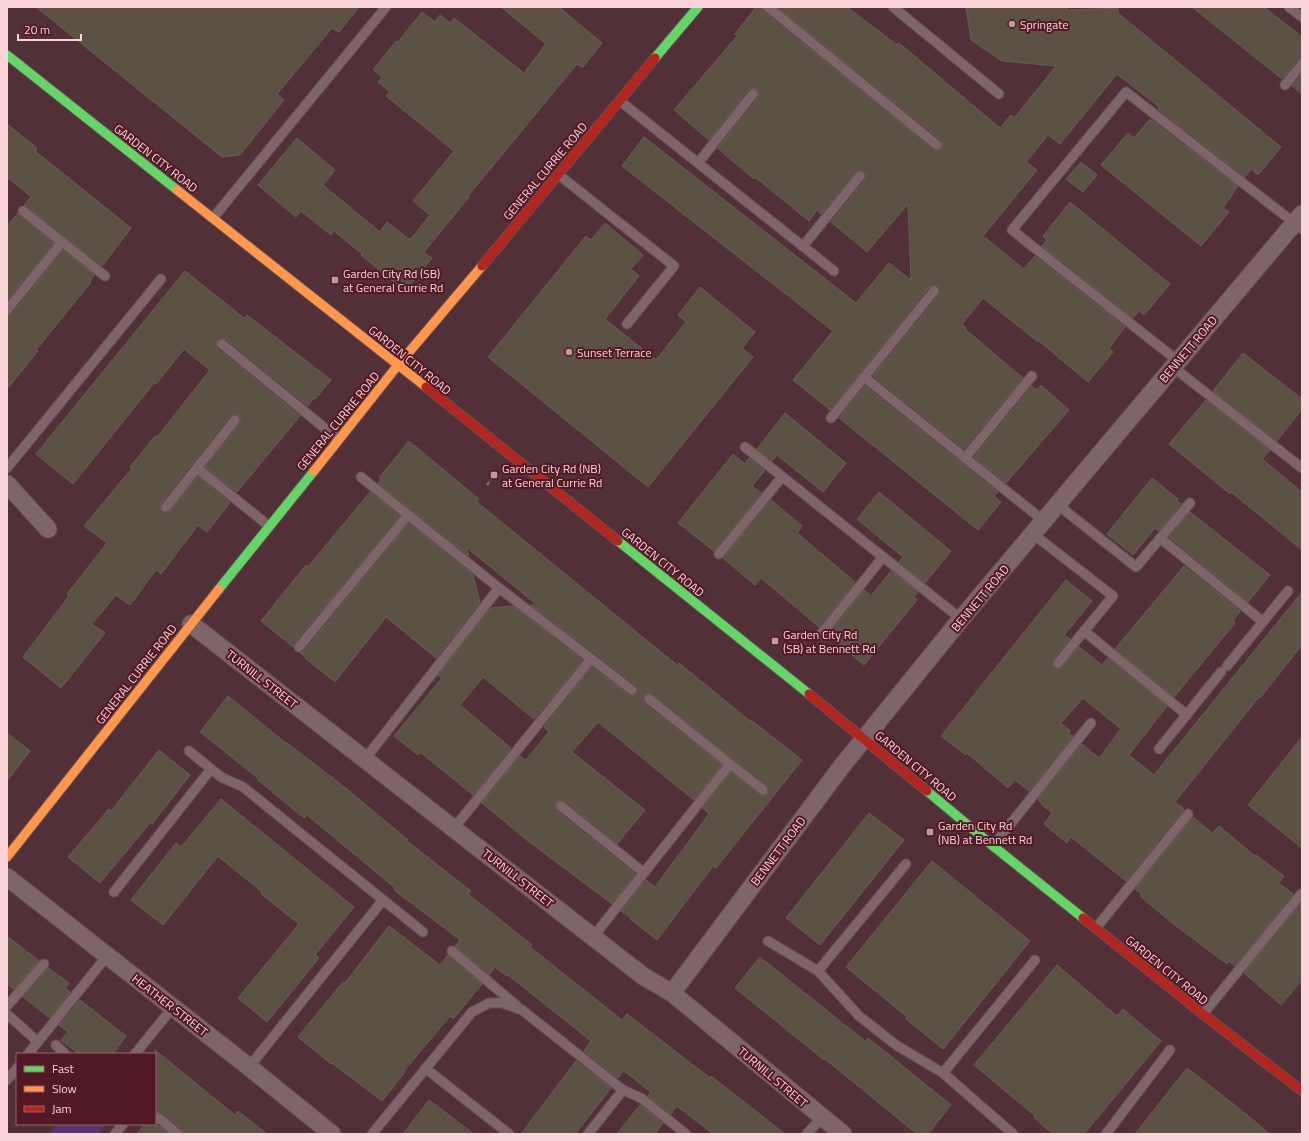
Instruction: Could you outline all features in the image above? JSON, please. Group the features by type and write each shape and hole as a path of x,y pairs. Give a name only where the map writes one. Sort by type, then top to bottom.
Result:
{"street":[{"name":"GENERAL CURRIE ROAD","path":"7,857 398,365 559,175 698,7"},
{"name":"GARDEN CITY ROAD","path":"7,55 398,365 864,739 993,846 1302,1091"},
{"name":"BENNETT ROAD","path":"672,993 836,774 961,619 1176,364 1299,222"},
{"path":"7,484 48,529"},
{"name":"TURNILL STREET","path":"191,624 643,976 672,993 843,1134"},
{"name":"HEATHER STREET","path":"7,877 332,1134"}],"lane":[{"path":"212,218 386,7"},
{"path":"768,7 937,145"},
{"path":"893,7 999,94"},
{"path":"1289,7 1302,17"},
{"path":"1285,85 1302,64"},
{"path":"1299,222 1126,92 1012,230 1302,468"},
{"path":"698,163 752,94"},
{"path":"620,101 834,271"},
{"path":"559,175 674,266 627,324"},
{"path":"803,246 860,176"},
{"path":"23,211 105,276"},
{"path":"7,310 62,242"},
{"path":"7,468 161,279"},
{"path":"831,418 934,291"},
{"path":"222,344 338,439"},
{"path":"965,458 1032,376"},
{"path":"864,377 965,458 1038,528 1113,596 1058,663"},
{"path":"166,507 235,420"},
{"path":"744,447 961,619"},
{"path":"198,468 269,526"},
{"path":"718,554 782,476"},
{"path":"361,477 499,588 632,690"},
{"path":"1058,505 1136,567 1190,503"},
{"path":"299,647 408,515"},
{"path":"1160,538 1262,621"},
{"path":"821,634 883,557"},
{"path":"365,759 499,588"},
{"path":"1160,749 1262,621 1288,591"},
{"path":"1084,631 1187,715"},
{"path":"454,828 591,659"},
{"path":"649,699 764,790"},
{"path":"993,846 1092,723"},
{"path":"189,751 221,777 243,787 423,932"},
{"path":"593,937 730,764"},
{"path":"114,892 211,769"},
{"path":"561,806 644,873"},
{"path":"1096,928 1188,814"},
{"path":"818,971 906,864"},
{"path":"1203,1014 1301,894"},
{"path":"249,1067 383,900"},
{"path":"768,941 818,971 859,1016 896,1045 943,1073 1013,1134"},
{"path":"452,951 522,1010 623,1090 641,1098 686,1134"},
{"path":"29,1053 107,956"},
{"path":"943,1073 1034,960"},
{"path":"7,1006 44,964"},
{"path":"372,1134 472,1012 489,1003 502,1003 522,1010"},
{"path":"136,1053 173,1008"},
{"path":"7,1014 38,1042"},
{"path":"56,1045 64,1053"},
{"path":"1106,1134 1170,1050"},
{"path":"425,1068 509,1134"},
{"path":"7,1080 16,1069"},
{"path":"588,1134 623,1090"},
{"path":"807,1134 822,1117"},
{"path":"156,1118 160,1119 178,1134"},
{"path":"115,1134 122,1125"}],"path":[{"path":"486,485 494,475"}],"shaded area":[{"path":"56,1125 104,1125 99,1134 49,1134"}],"building":[{"path":"36,7 359,7 339,32 332,28 277,94 284,100 240,155 222,157"},
{"path":"501,7 559,7 602,43 582,68 577,64 468,196 469,197 424,252 432,258 405,291 334,231 331,235 301,211 296,217 258,185 297,138 335,170 323,185 380,232 387,222 410,240 430,215 413,201 454,151 386,96 390,92 378,82 382,77 373,70 422,12 435,22 440,15 450,23 454,18 524,73 546,44"},
{"path":"756,7 762,7 764,12 936,151 939,151 942,148 943,143 941,140 777,7 847,7 897,45 899,43 1000,128 1011,115 1015,117 1056,66 1002,61 971,40 966,7 1069,7 1066,10 1118,8 1118,13 1281,147 1258,175 1251,169 1245,177 1158,109 1158,106 1117,74 1060,144 1048,135 1026,162 1037,170 983,236 1024,269 1035,256 1125,327 1109,348 1113,352 1088,382 1039,341 1038,342 983,298 962,324 966,328 965,329 1023,378 964,449 873,376 939,295 940,292 938,287 935,285 929,287 830,410 793,380 833,331 622,166 644,137 856,303 889,263 911,280 908,204 867,252 831,222 865,180 866,174 863,171 858,170 821,214 817,210 809,221 755,177 754,179 718,148 758,98 759,92 756,89 751,88 748,90 709,140 674,110 737,36 735,34"},
{"path":"1192,7 1264,7 1302,37 1302,58 1297,60 1282,79"},
{"path":"1302,74 1302,94 1292,86"},
{"path":"1150,119 1238,186 1223,208 1229,212 1201,246 1101,165 1128,133 1134,138"},
{"path":"7,124 37,148 35,151 131,228 102,266 24,205 31,197 7,177"},
{"path":"1081,162 1097,175 1083,192 1066,179"},
{"path":"1070,202 1170,284 1144,315 1139,311 1133,318 1042,246 1047,240 1043,236"},
{"path":"18,213 54,243 7,300 7,226"},
{"name":"Sunset Terrace","path":"605,223 643,255 631,269 639,276 605,319 656,360 686,322 678,315 700,287 755,332 742,348 753,357 648,487 488,357 586,236 591,240"},
{"path":"63,250 94,275 90,281 91,282 36,350 38,351 7,389 7,316 12,314"},
{"path":"185,271 244,318 247,315 331,380 308,406 226,339 223,338 218,340 216,343 218,349 300,416 237,492 205,467 240,423 241,418 238,415 233,414 230,416 161,503 160,507 165,513 170,511 198,476 230,503 207,532 198,525 161,574 156,570 130,605 116,595 92,624 105,633 61,688 23,657 69,596 67,594 107,543 84,526 132,468 130,467 155,436 157,437 210,370 184,349 156,384 154,383 73,484 36,454"},
{"path":"1243,353 1302,399 1302,409 1277,441 1213,391"},
{"path":"1041,385 1069,410 1006,483 974,457 1032,386 1037,390"},
{"path":"865,386 998,492 994,496 1001,502 978,530 839,418"},
{"path":"1206,400 1270,450 1262,459 1302,492 1302,550 1169,444"},
{"path":"785,413 846,463 823,492 777,455 772,461 757,449"},
{"path":"409,441 479,499 477,502 677,665 679,663 750,721 751,720 802,760 716,868 713,866 657,940 621,911 646,880 655,887 709,814 703,808 731,772 762,796 767,794 769,791 768,787 650,693 644,696 643,701 645,704 722,765 694,800 598,722 572,752 645,810 617,844 565,801 558,801 555,805 557,811 635,874 612,904 528,841 482,803 520,756 526,760 549,732 544,727 592,667 629,695 635,695 638,688 531,605 537,605 466,547 469,556 378,483 381,479 379,478"},
{"path":"733,454 745,464 749,458 765,470 752,486 761,493 714,551 678,523"},
{"path":"1152,478 1178,499 1177,501 1181,504 1159,531 1155,528 1133,555 1107,534"},
{"path":"370,492 400,516 294,643 293,647 261,621 306,565 308,567"},
{"path":"879,492 951,551 925,583 899,562 903,557 857,519"},
{"path":"771,500 802,526 797,533 855,582 819,627 761,578 755,585 723,558"},
{"path":"1190,512 1270,575 1248,602 1169,537"},
{"path":"409,523 473,575 480,602 436,658 386,617 335,682 300,653 304,651"},
{"path":"1184,566 1240,611 1233,621 1235,623 1174,697 1115,649"},
{"path":"891,571 918,592 914,597 917,600 864,665 828,635 864,590 871,596"},
{"path":"1066,580 1092,601 1064,635 1070,639 1053,659 1053,665 1057,669 1060,668 1079,647 1102,665 1108,658 1167,706 1129,755 1154,775 1302,592 1302,645 1175,802 1184,809 1126,881 1071,837 1067,843 1044,824 1052,813 1041,804 1042,803 1038,799 1082,744 1099,758 1121,729 1083,698 1061,723 1073,736 1029,791 1015,780 1008,788 967,753 966,755 941,736"},
{"path":"513,606 583,660 534,719 483,677 460,705 511,748 473,795 420,752 418,755 394,736 442,678 438,675 491,608"},
{"path":"228,696 287,744 347,789 408,840 407,841 471,891 468,894 532,945 530,947 622,1020 627,1014 710,1078 711,1076 785,1134 713,1134 677,1106 671,1114 648,1096 651,1092 624,1071 618,1078 584,1051 591,1041 508,975 507,976 495,967 489,975 455,946 460,940 394,890 395,888 307,815 304,818 258,780 259,779 200,732"},
{"path":"7,733 30,751 7,781"},
{"path":"1302,737 1302,848 1248,805"},
{"path":"159,750 190,775 152,824 150,823 100,883 68,857 109,809 111,811"},
{"path":"221,799 354,907 315,955 319,958 267,1022 238,998 299,924 261,894 262,892 218,856 163,925 131,900 176,843 181,847"},
{"path":"869,813 904,840 820,945 786,918"},
{"path":"1193,817 1212,833 1219,826 1255,856 1256,855 1284,876 1279,883 1293,894 1235,966 1229,961 1227,964 1171,922 1140,896 1142,894 1135,889"},
{"path":"932,861 1030,941 943,1049 846,967"},
{"path":"1302,902 1302,980 1281,1005 1244,973"},
{"path":"389,926 440,965 448,955 482,984 453,1019 450,1016 404,1071 405,1072 382,1101 332,1063 331,1064 298,1037 343,982 345,983"},
{"path":"7,936 39,961 14,989 7,984"},
{"path":"760,957 865,1041 868,1038 951,1105 928,1134 917,1134 735,988"},
{"path":"1057,965 1117,1016 1123,1009 1161,1041 1084,1134 1053,1134 1034,1118 1035,1116 974,1065"},
{"path":"48,968 69,983 65,988 70,992 50,1018 23,997"},
{"path":"80,1000 126,1036 114,1053 78,1053 61,1040 68,1032 59,1025"},
{"path":"155,1050 235,1115 238,1111 267,1134 184,1134 182,1129 164,1114 156,1112"},
{"path":"576,1061 611,1088 575,1134 521,1134"},
{"path":"1187,1068 1241,1110 1270,1134 1135,1134"},
{"path":"429,1100 474,1134 403,1134"},
{"path":"640,1105 663,1123 655,1134 617,1134"},
{"path":"144,1125 156,1125 169,1134 137,1134"}],"traffic: fast":[{"path":"655,58 698,7"},
{"path":"7,55 177,190"},
{"path":"219,589 314,471"},
{"path":"618,541 809,694"},
{"path":"927,791 1083,918"}],"traffic: slow":[{"path":"177,190 426,387"},
{"path":"314,471 398,365 482,266"},
{"path":"7,857 219,589"}],"traffic: jam":[{"path":"482,266 655,58"},
{"path":"426,387 618,541"},
{"path":"809,694 927,791"},
{"path":"1083,918 1302,1091"}],"place":[{"name":"Springate","path":"1012,24"},
{"name":"Garden City Rd (SB) at General Currie Rd","path":"335,280"},
{"name":"Sunset Terrace","path":"569,352"},
{"name":"Garden City Rd (NB) at General Currie Rd","path":"494,475"},
{"name":"Garden City Rd (SB) at Bennett Rd","path":"775,641"},
{"name":"Garden City Rd (NB) at Bennett Rd","path":"930,832"}]}
